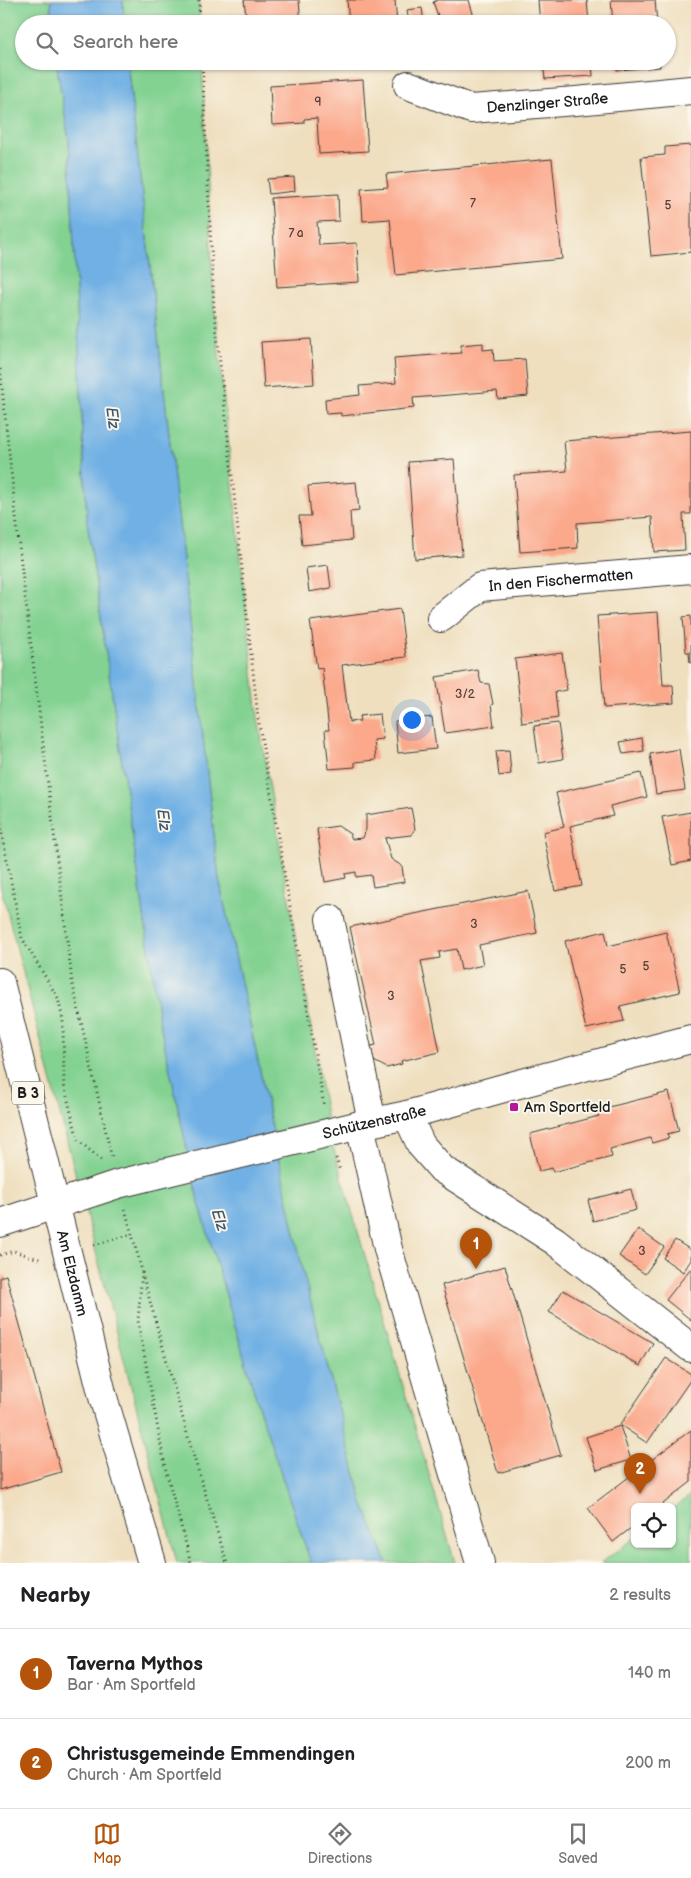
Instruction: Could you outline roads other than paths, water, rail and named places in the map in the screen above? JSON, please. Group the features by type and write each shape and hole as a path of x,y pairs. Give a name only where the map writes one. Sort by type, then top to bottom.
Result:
{"street":[{"name":"Denzlinger Straße","path":"408,85 471,109 691,90"},
{"name":"In den Fischermatten","path":"441,618 480,587 691,570"},
{"path":"330,919 388,1249 471,1538 480,1563"},
{"name":"Am Elzdamm","path":"0,982 103,1397 152,1563"},
{"name":"Schützenstraße","path":"0,1223 118,1184 366,1123 407,1115 691,1040"},
{"path":"407,1115 421,1145 442,1169 555,1242 691,1348"}],"water":[{"path":"51,0 123,0 124,15 52,15"},
{"name":"Elz","path":"57,70 128,70 219,879 303,1272 363,1503 387,1563 311,1563 259,1408 197,1196 159,1019 87,521 69,140"}],"place":[{"name":"Am Sportfeld","path":"514,1107"},
{"name":"Taverna Mythos","path":"476,1269"},
{"name":"Christusgemeinde Emmendingen","path":"640,1494"}]}
